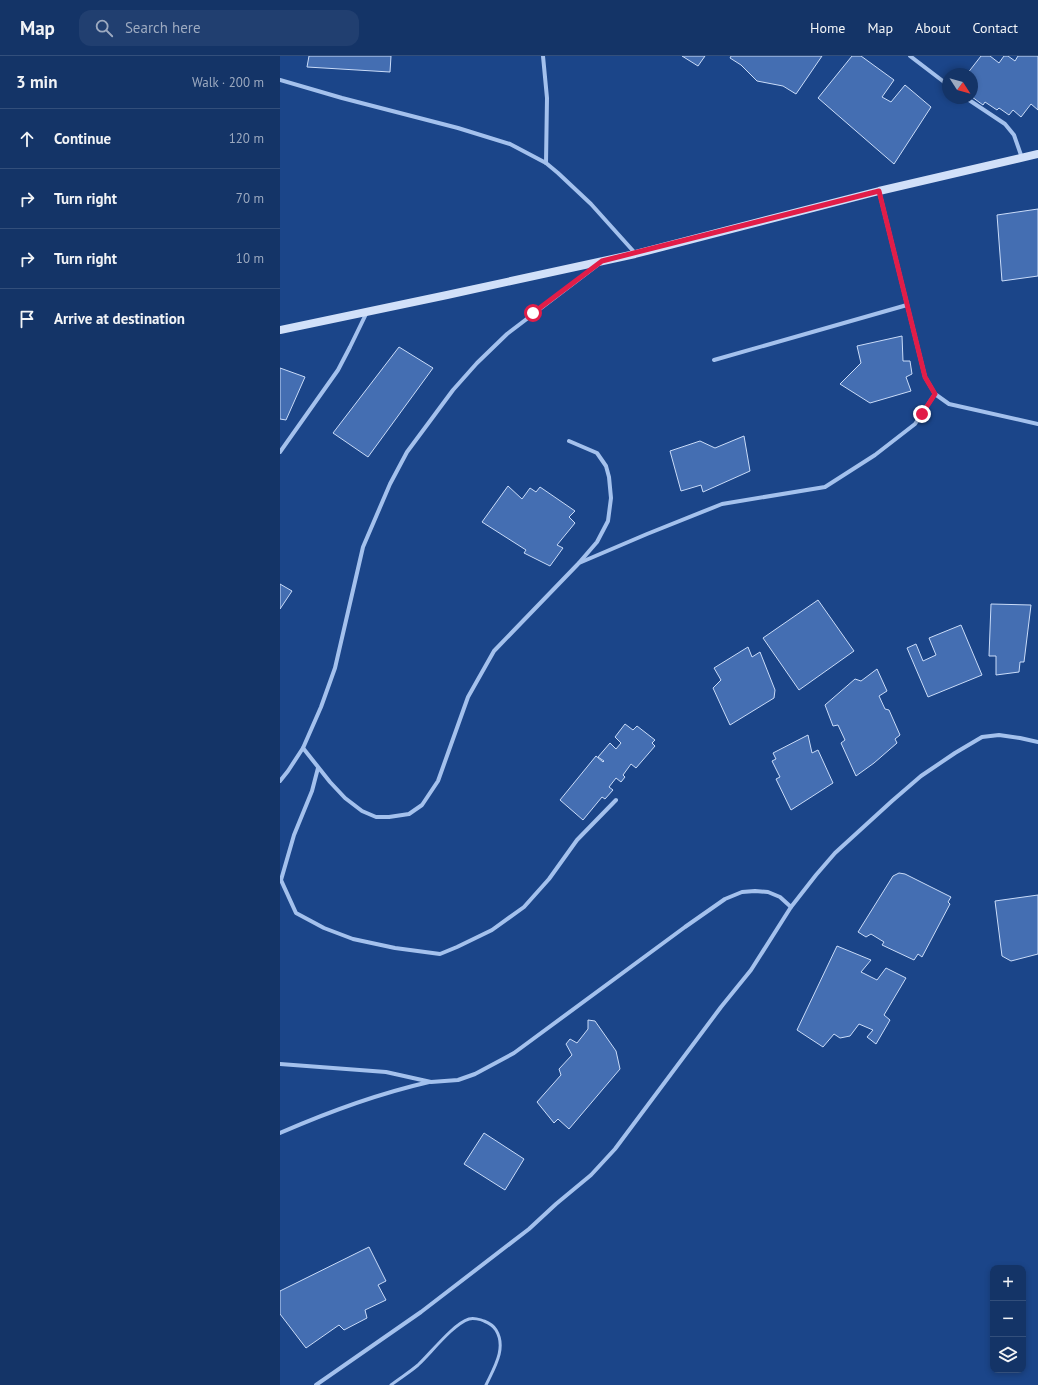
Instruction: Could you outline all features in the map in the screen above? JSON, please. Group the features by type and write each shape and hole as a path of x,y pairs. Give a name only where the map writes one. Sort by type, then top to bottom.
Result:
{"street":[{"path":"543,56 547,98 546,163"},
{"path":"910,56 942,80"},
{"path":"280,80 342,98 458,128 510,144 546,163 571,184 591,204 635,254"},
{"path":"975,104 1006,124 1014,135 1022,158"},
{"path":"280,330 635,254 879,191 1038,154"},
{"path":"879,191 925,377 935,394 949,404 1038,424"},
{"path":"280,781 303,748 321,707 335,668 363,547 390,484 407,452 453,390 487,353 507,334 602,261"},
{"path":"714,360 907,305"},
{"path":"280,452 338,370 367,312"},
{"path":"578,564 634,539 722,504 825,487 875,455 915,424 935,394"},
{"path":"303,748 318,768 345,798 362,811 376,816 389,817 409,814 422,805 438,782 468,697 494,651 578,564 596,542 608,520 612,498 606,466 597,453 569,441"},
{"path":"316,1385 421,1312 529,1230 556,1204 591,1176 615,1149 721,1007 751,970 791,907 835,853 921,776 982,737 999,735 1038,742"},
{"path":"318,768 312,791 294,835 281,880 296,913 324,928 353,939 395,948 440,954 492,930 524,907 549,880 577,840 616,800"},
{"path":"280,1133 347,1106 400,1089 431,1082 458,1080 475,1074 514,1053 725,899 742,892 768,892 780,897 791,907"},
{"path":"280,1064 386,1072 431,1082"}],"lane":[{"path":"391,1385 418,1365 458,1325 469,1319 477,1319 494,1327 498,1333 501,1346 495,1366 486,1385"}],"building":[{"path":"309,56 391,56 390,72 307,67"},
{"path":"682,56 705,56 698,66"},
{"path":"731,56 822,56 796,94 783,86 757,81 741,65 730,58"},
{"path":"852,56 861,56 894,80 882,97 891,102 905,85 931,107 894,164 818,98"},
{"path":"981,56 990,56 999,63 1004,56 1008,56 1015,61 1018,56 1038,56 1038,110 1031,104 1021,117 1013,110 1009,115 999,108 997,110 985,102 983,105 978,101 978,68 972,68"},
{"path":"1038,209 1038,276 1002,281 997,215"},
{"path":"902,336 903,361 910,361 912,374 906,377 911,391 870,403 840,384 861,363 857,346"},
{"path":"399,347 433,368 368,457 333,433"},
{"path":"280,368 305,377 286,420 280,419"},
{"path":"744,436 750,471 703,492 701,485 681,491 670,451 700,441 715,448"},
{"path":"508,486 522,499 530,488 536,492 540,487 575,511 569,517 575,523 557,545 563,548 550,566 524,553 526,550 482,522"},
{"path":"280,584 292,591 280,609"},
{"path":"818,600 854,651 799,690 763,638"},
{"path":"991,604 1031,605 1024,662 1020,662 1019,672 996,675 996,656 989,656"},
{"path":"961,625 982,675 928,697 907,648 916,644 923,661 936,655 929,638"},
{"path":"748,647 752,657 760,652 775,690 774,698 730,725 713,688 721,680 714,668"},
{"path":"877,669 887,691 879,696 885,709 889,710 900,735 895,739 897,743 856,776 841,743 845,740 838,725 833,726 825,705 855,679 861,681"},
{"path":"625,724 633,730 637,726 655,740 652,743 655,746 636,768 631,764 623,775 625,777 621,782 616,778 609,787 613,790 605,799 602,797 583,820 560,800 596,756 603,762 604,761 598,757 610,743 616,749 621,743 615,737"},
{"path":"808,735 812,753 818,750 833,783 791,810 776,779 780,777 772,761 776,759 773,753"},
{"path":"899,873 905,874 951,897 948,902 950,904 922,957 918,954 914,960 882,945 884,942 871,934 866,937 858,932 893,876"},
{"path":"1038,895 1038,954 1011,961 1002,956 995,901"},
{"path":"837,946 871,960 861,972 877,980 886,968 906,978 884,1015 890,1020 876,1044 867,1037 873,1030 859,1024 850,1036 840,1038 834,1034 823,1047 797,1030"},
{"path":"588,1020 595,1021 616,1051 620,1069 569,1129 558,1119 554,1123 537,1102 561,1075 559,1069 572,1055 566,1044 570,1039 577,1043 588,1029"},
{"path":"484,1133 524,1159 505,1190 464,1164"},
{"path":"369,1247 386,1281 378,1285 386,1300 365,1310 367,1318 344,1330 339,1325 306,1348 280,1314 280,1291"}],"route":[{"path":"533,313 602,261 635,254 879,191 925,377 935,394 922,414"}]}
